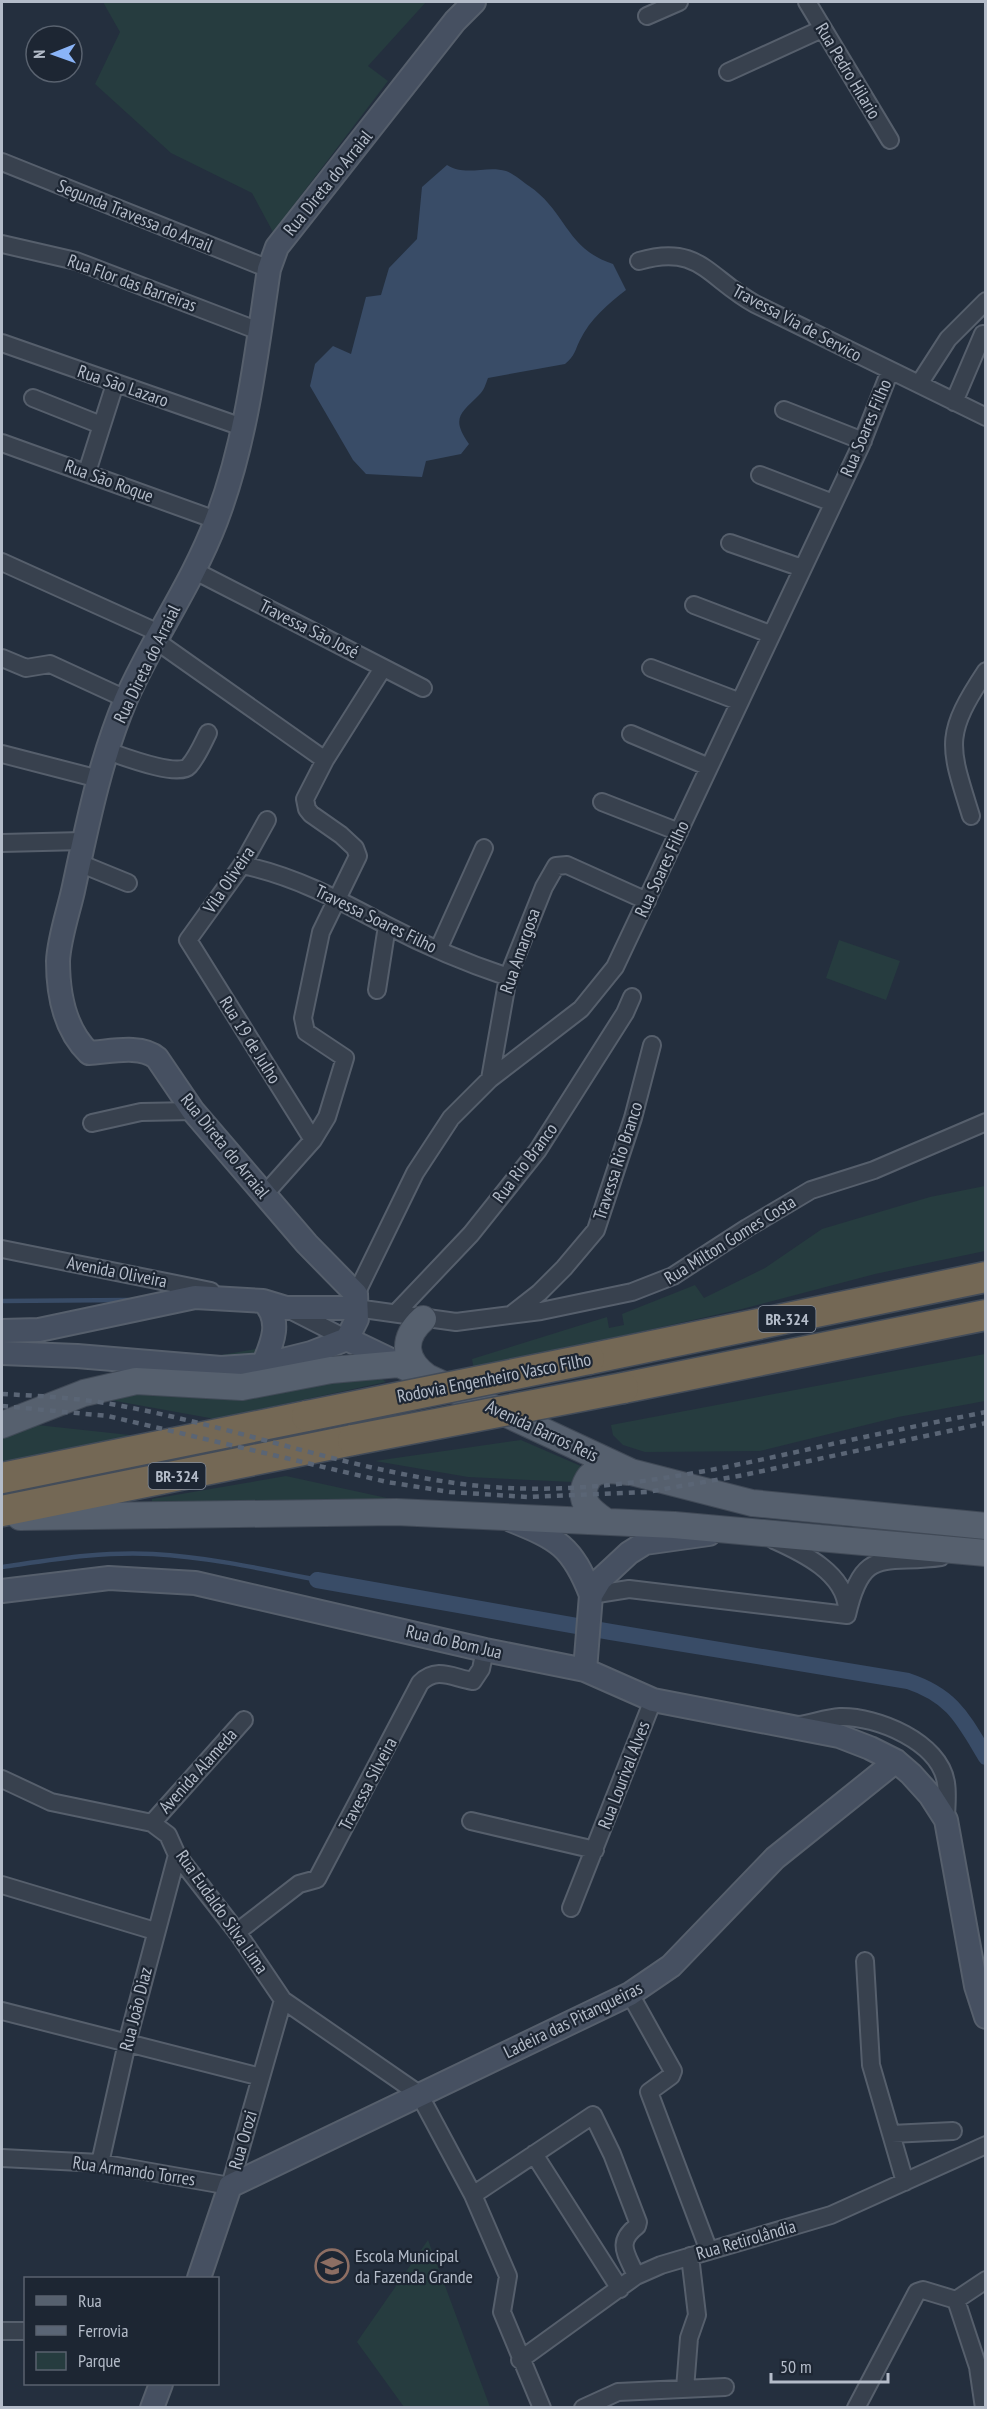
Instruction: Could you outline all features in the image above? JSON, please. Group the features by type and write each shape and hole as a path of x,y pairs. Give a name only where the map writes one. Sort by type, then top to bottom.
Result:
{"highway":[{"name":"Rodovia Engenheiro Vasco Filho","path":"2,1478 986,1277"},
{"name":"Rodovia Engenheiro Vasco Filho","path":"2,1511 986,1315"}],"main road":[{"path":"423,1319 414,1327 408,1338 408,1353 414,1367 430,1379"},
{"path":"2,1425 84,1393 136,1381 242,1387 331,1370 399,1364"},
{"name":"Avenida Barros Reis","path":"399,1364 631,1472 752,1503 986,1526"},
{"path":"605,1521 589,1509 585,1502 583,1492 589,1477 596,1472 631,1472"},
{"path":"2,1518 396,1512 605,1521 983,1553"}],"street":[{"name":"Rua Direta do Arraial","path":"356,1301 193,1111 150,1052 89,1053 78,1042 64,1008 58,960 81,852 107,751 126,699 157,637 195,570 216,520 245,428 269,269 276,247 385,114 455,21 474,2"},
{"path":"647,16 679,2"},
{"name":"Rua Pedro Hilario","path":"807,2 890,140"},
{"path":"728,72 822,29"},
{"name":"Segunda Travessa do Arrail","path":"2,162 269,269"},
{"name":"Rua Flor das Barreiras","path":"2,244 76,261 259,331"},
{"name":"Travessa Via de Servico","path":"639,261 672,255 688,257 701,264 735,293 890,372 986,417"},
{"path":"919,384 948,339 986,302"},
{"path":"954,402 984,334 963,325"},
{"name":"Rua São Lazaro","path":"2,343 245,428"},
{"name":"Rua Soares Filho","path":"356,1301 415,1173 438,1135 462,1106 490,1079 561,1028 596,993 615,967 738,701 863,441 890,372"},
{"path":"87,472 116,384"},
{"path":"33,398 101,425"},
{"path":"784,410 863,441"},
{"name":"Rua São Roque","path":"2,443 216,520"},
{"path":"760,475 832,504"},
{"path":"730,543 802,568"},
{"path":"2,562 157,637 325,760"},
{"name":"Travessa São José","path":"195,570 423,688"},
{"path":"694,605 770,634"},
{"path":"2,658 26,668 50,664 126,699"},
{"path":"264,1195 313,1140 327,1117 345,1058 312,1037 306,1032 303,1024 310,977 321,932 357,860 357,854 341,835 311,814 306,806 306,796 325,760 383,668"},
{"path":"651,668 738,701"},
{"path":"971,816 954,761 954,731 962,707 986,671"},
{"path":"107,751 167,769 183,770 190,766 208,733"},
{"path":"631,734 709,767"},
{"path":"2,754 99,778"},
{"path":"602,802 679,832"},
{"name":"Vila Oliveira","path":"188,940 242,865 267,820"},
{"path":"2,843 81,852 128,883"},
{"path":"438,950 484,848"},
{"name":"Rua Amargosa","path":"490,1079 508,977 544,887 558,864 567,865 647,901"},
{"name":"Travessa Soares Filho","path":"242,865 279,874 336,898 438,950 508,977"},
{"path":"377,990 387,926"},
{"name":"Rua 19 de Julho","path":"188,940 313,1140"},
{"name":"Rua Rio Branco","path":"396,1312 471,1234 538,1150 625,1013 632,997"},
{"name":"Travessa Rio Branco","path":"512,1314 556,1276 596,1230 633,1118 652,1045"},
{"path":"93,1123 141,1112 193,1111"},
{"name":"Rua Milton Gomes Costa","path":"356,1301 423,1319 456,1322 609,1299 657,1285 779,1207 811,1190 873,1170 986,1122"},
{"name":"Avenida Oliveira","path":"2,1249 208,1290 232,1298"},
{"path":"2,1331 39,1330 195,1297 232,1298 263,1301 286,1308 399,1364"},
{"path":"262,1365 273,1341 274,1324 271,1308 263,1301"},
{"path":"2,1353 77,1356 221,1368 262,1365 311,1353 347,1339 357,1319 356,1301 286,1308"},
{"path":"503,1516 544,1533 571,1553 590,1604"},
{"path":"585,1670 590,1604 600,1580 613,1567 645,1543 728,1531"},
{"path":"762,1534 804,1554 826,1571 842,1588 847,1615"},
{"path":"847,1615 854,1587 863,1573 880,1561 923,1560 983,1553"},
{"name":"Rua do Bom Jua","path":"2,1591 110,1578 195,1583 485,1650 585,1670 653,1700 838,1736 896,1761"},
{"path":"590,1604 629,1589 847,1615"},
{"name":"Travessa Silveira","path":"237,1932 299,1884 317,1879 420,1683 436,1674 449,1674 470,1681 475,1680 481,1669 485,1650"},
{"name":"Rua Lourival Alves","path":"571,1908 653,1700"},
{"path":"794,1727 840,1717 880,1722 912,1738 934,1758 946,1781 946,1820 976,1986 986,2017"},
{"name":"Avenida Alameda","path":"152,1822 244,1720"},
{"path":"896,1761 930,1795 946,1820"},
{"name":"Ladeira das Pitangueiras","path":"230,2186 630,1994 671,1966 775,1858 896,1761"},
{"path":"2,1779 51,1802 152,1822"},
{"name":"Rua Lourival Alves","path":"471,1821 595,1850"},
{"name":"Rua Eudaldo Silva Lima","path":"152,1822 168,1835 177,1855 237,1932 283,2000 419,2094"},
{"name":"Rua João Diaz","path":"100,2163 155,1931 177,1855"},
{"path":"2,1885 155,1931"},
{"path":"865,1961 871,2066 905,2182"},
{"path":"630,1994 673,2072 649,2092 709,2251"},
{"name":"Rua Orozi","path":"199,2277 230,2186 283,2000"},
{"path":"2,2011 261,2077"},
{"path":"419,2094 473,2195 508,2276 502,2312 520,2360 542,2408"},
{"path":"473,2195 593,2115 612,2154 638,2222 637,2226 625,2236 623,2242 636,2276"},
{"path":"891,2134 953,2131"},
{"name":"Rua Retirolândia","path":"520,2360 636,2276 690,2256 831,2215 986,2145"},
{"path":"534,2154 620,2289"},
{"name":"Rua Armando Torres","path":"2,2158 100,2163 230,2186"},
{"path":"685,2389 689,2338 697,2315 690,2256"},
{"path":"856,2408 881,2356 920,2290 956,2300 986,2280"},
{"path":"956,2300 978,2367 984,2408"},
{"path":"2,2331 24,2331"},
{"path":"152,2408 161,2385"},
{"path":"583,2408 618,2392 725,2387"}],"green space":[{"path":"103,2 426,2 368,66 388,81 273,232 252,193 171,153 95,84 120,32"},
{"path":"839,940 900,961 886,1000 826,978"},
{"path":"985,1186 985,1251 875,1274 742,1309 474,1369 472,1359 607,1317 609,1328 624,1325 622,1314 695,1285 704,1298 765,1268 822,1229 930,1197"},
{"path":"261,1348 310,1350 361,1363 386,1382 215,1419 99,1398 210,1357"},
{"path":"985,1354 985,1401 898,1417 760,1451 645,1452 623,1445 613,1435 611,1425"},
{"path":"37,1425 139,1436 2,1464 2,1439"},
{"path":"521,1440 583,1467 573,1482 468,1477 375,1461"},
{"path":"286,1476 396,1500 152,1505 152,1499"},
{"path":"428,2240 490,2407 404,2407 357,2342"}],"water":[{"path":"447,165 469,171 491,169 506,171 518,178 541,196 585,249 613,264 626,290 594,319 584,332 573,356 565,364 488,378 482,391 460,417 460,428 469,444 461,454 426,461 422,477 366,474 353,460 310,386 315,364 333,346 351,354 366,297 381,295 389,268 417,239 422,187"}],"waterway":[{"path":"2,1301 128,1300"},
{"path":"2,1567 58,1559 134,1553 215,1561 317,1580"},
{"path":"317,1580 908,1681 936,1694 955,1710 986,1757"}],"railway":[{"path":"2,1394 107,1403 413,1476 501,1488 548,1489 640,1481 732,1466 986,1412"},
{"path":"2,1406 108,1416 387,1482 450,1492 528,1497 647,1492 744,1475 986,1423"}],"place":[{"name":"Escola Municipal da Fazenda Grande","path":"332,2266"}]}
